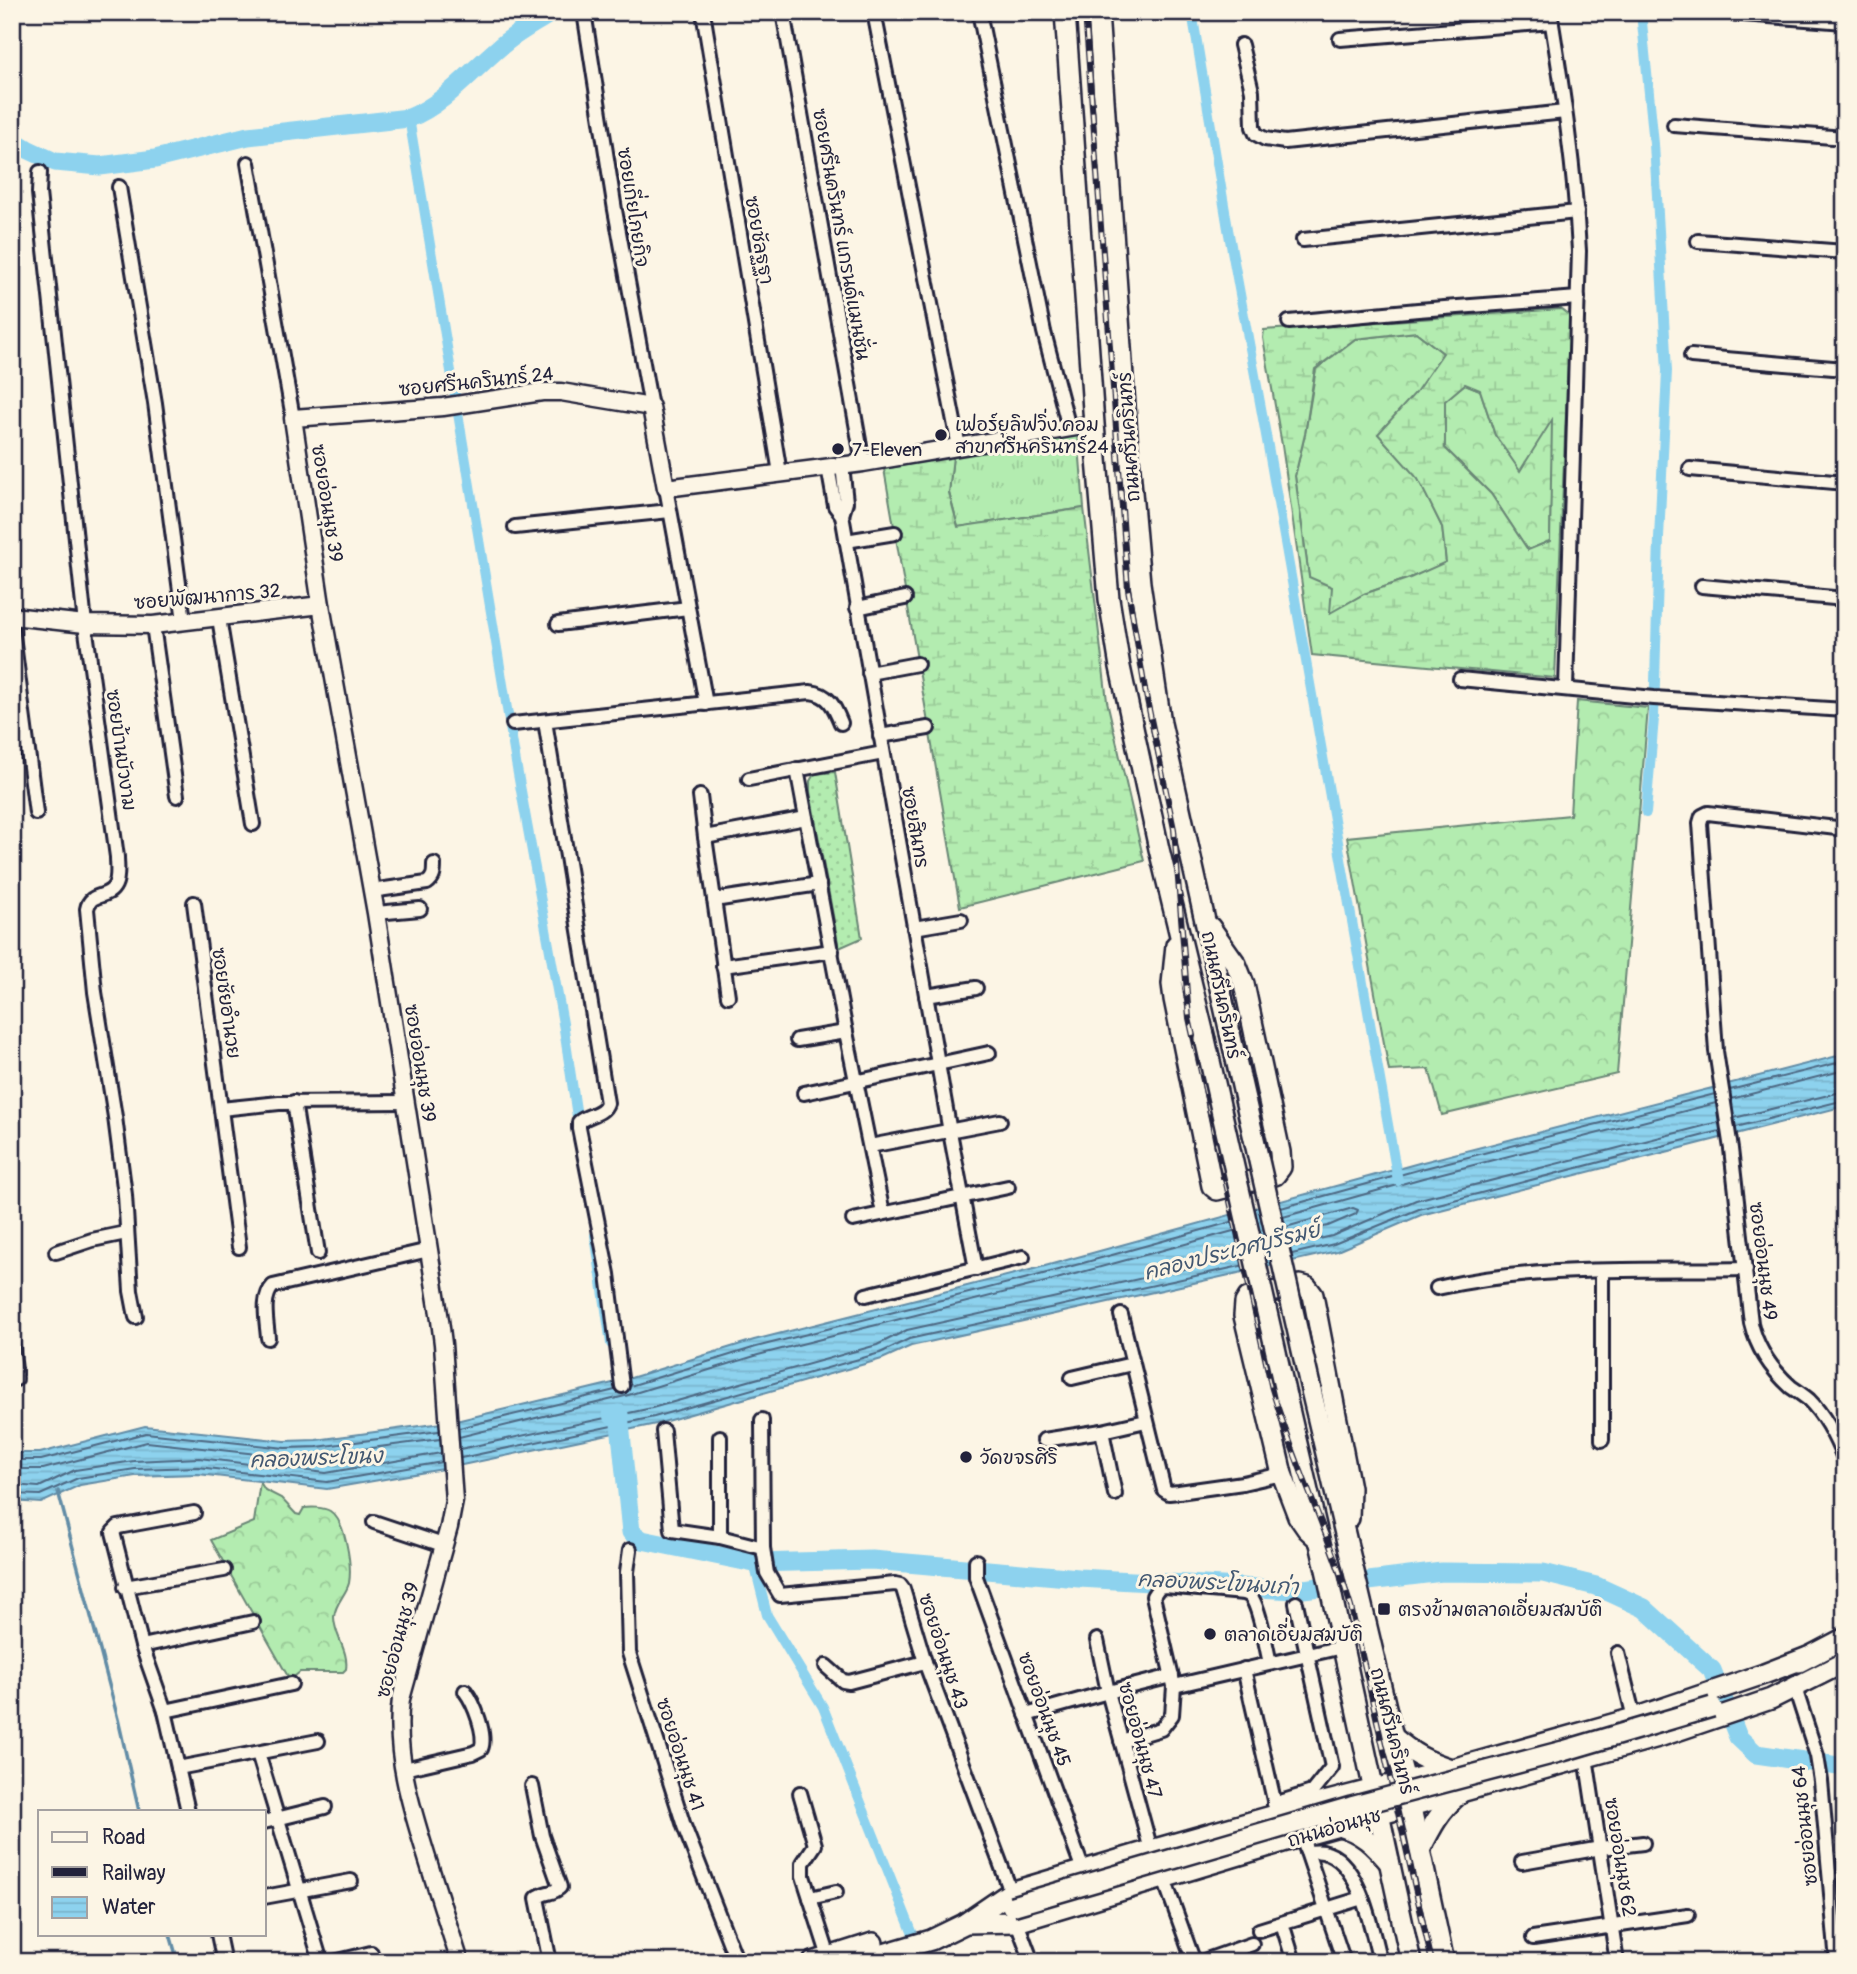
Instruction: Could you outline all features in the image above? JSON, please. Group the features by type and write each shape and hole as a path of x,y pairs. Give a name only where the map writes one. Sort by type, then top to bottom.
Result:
{"main road":[{"name":"ถนนศรีนครินทร์","path":"1065,12 1094,424 1109,599 1119,667 1320,1540 1411,1962"},
{"name":"ถนนศรีนครินทร์","path":"1098,12 1127,435 1140,583 1161,723 1311,1390 1405,1780 1444,1962"},
{"path":"1178,930 1172,984 1174,999 1212,1186 1217,1190 1275,1175 1281,1167 1244,984 1231,957 1206,922"},
{"path":"1320,1540 1307,1529 1298,1516 1282,1474 1244,1316 1248,1298 1300,1285 1311,1290 1313,1295 1350,1488 1347,1536"},
{"name":"ถนนอ่อนนุช","path":"1749,1694 1808,1657 1845,1638"},
{"name":"ถนนอ่อนนุช","path":"1014,1907 1083,1870 1282,1809 1334,1799 1452,1769 1634,1718 1808,1657"},
{"name":"ถนนอ่อนนุช","path":"1014,1907 1305,1844 1339,1826 1680,1730 1771,1699 1845,1662"},
{"name":"ถนนอ่อนนุช","path":"830,1959 966,1923 1350,1807 1646,1728 1817,1675"},
{"path":"1393,1737 1413,1754 1452,1769"},
{"path":"1334,1799 1350,1790 1359,1780 1364,1742"},
{"path":"1493,1758 1486,1766 1485,1774 1490,1780 1499,1782"},
{"path":"1420,1850 1447,1804 1461,1793"},
{"path":"1282,1809 1303,1817 1308,1824 1305,1844"},
{"path":"1339,1826 1353,1829 1370,1841 1389,1863"},
{"name":"ถนนอ่อนนุช","path":"856,1962 897,1943"}],"street":[{"name":"ซอยเกี่ยโกยกิจ","path":"584,12 615,210 651,407"},
{"name":"ซอยชัลฐฐา","path":"703,12 780,473"},
{"name":"ซอยศรีนครินทร์ แกรนด์แมนชั่น","path":"783,12 863,463"},
{"path":"874,12 959,447"},
{"path":"979,12 1044,332 1069,428"},
{"path":"1716,12 1845,22"},
{"path":"1340,39 1551,17 1577,212 1578,298 1566,688"},
{"path":"1241,45 1252,91 1253,127 1256,134 1265,139 1285,142 1565,113"},
{"path":"1674,125 1845,138"},
{"name":"ซอยอ่อนนุช 39","path":"248,163 293,418 321,605 376,913 443,1344 454,1500 449,1527 401,1699 398,1724 412,1808 460,1962"},
{"name":"ซอยบ้านบัวงาม","path":"40,172 38,193 85,624 117,857 115,886 108,893 88,903 88,923 95,992 116,1117 125,1195 132,1300 136,1317"},
{"path":"119,187 155,403 184,621"},
{"path":"1303,240 1577,212"},
{"path":"1698,241 1845,251"},
{"path":"1289,322 1578,298"},
{"path":"1691,356 1845,369"},
{"name":"ซอยศรีนครินทร์ 24","path":"293,418 451,406 542,392 561,392 651,407"},
{"path":"651,407 706,704"},
{"path":"666,488 863,463 1094,424"},
{"name":"ซอยสินทร","path":"835,466 846,502 842,515 857,608 976,1269"},
{"path":"1690,469 1845,483"},
{"path":"515,527 670,511"},
{"path":"846,541 895,533"},
{"path":"1702,586 1845,599"},
{"path":"857,608 905,598"},
{"name":"ซอยพัฒนาการ 32","path":"12,616 85,624 153,625 321,605"},
{"path":"558,624 688,608"},
{"path":"219,618 253,824"},
{"path":"153,625 177,796"},
{"path":"12,628 36,813"},
{"path":"869,673 917,664"},
{"path":"1460,679 1654,698 1845,710"},
{"path":"513,724 810,692 821,693 834,706 841,723"},
{"path":"545,721 607,1102 602,1110 582,1119 579,1128 608,1273 622,1386"},
{"path":"880,736 928,728"},
{"path":"749,779 883,753"},
{"path":"797,769 846,1032 884,1213"},
{"path":"699,796 728,996"},
{"name":"ซอยอ่อนนุช 49","path":"1845,829 1708,813 1702,816 1700,823 1719,1078 1751,1323 1760,1348 1779,1375 1809,1400 1826,1422 1845,1461"},
{"path":"705,836 806,818"},
{"path":"371,891 427,883 432,880 434,864"},
{"path":"714,900 819,884"},
{"name":"ซอยชัยอำนวย","path":"194,903 239,1247"},
{"path":"376,913 420,909"},
{"path":"914,928 961,920"},
{"path":"723,966 832,951"},
{"path":"926,996 976,988"},
{"path":"797,1040 846,1032"},
{"path":"804,1093 989,1053"},
{"path":"221,1109 294,1102 406,1102"},
{"path":"294,1102 318,1253"},
{"path":"870,1146 1000,1121"},
{"path":"853,1220 1008,1187"},
{"path":"56,1252 92,1240 126,1233"},
{"path":"268,1338 266,1297 273,1286 429,1250"},
{"path":"866,1295 1024,1257"},
{"path":"1437,1288 1497,1276 1746,1269"},
{"path":"1602,1271 1602,1440"},
{"path":"1121,1315 1162,1486 1166,1491 1179,1492 1230,1485 1282,1474"},
{"path":"12,1345 16,1379"},
{"path":"1072,1378 1132,1364"},
{"name":"ซอยอ่อนนุช 43","path":"762,1420 764,1554 767,1573 780,1595 895,1584 903,1589 925,1662 1032,1962"},
{"path":"1044,1440 1146,1421"},
{"path":"1102,1431 1115,1494"},
{"path":"663,1432 672,1530 720,1537 764,1554"},
{"path":"720,1437 720,1537"},
{"path":"188,1810 165,1711 142,1646 113,1537 115,1528 194,1513"},
{"path":"374,1522 443,1545"},
{"name":"ซอยอ่อนนุช 41","path":"630,1550 627,1572 629,1653 684,1826 737,1962"},
{"name":"ซอยอ่อนนุช 45","path":"975,1568 1083,1870"},
{"path":"125,1587 224,1570"},
{"path":"1121,1741 1161,1729 1172,1715 1173,1681 1153,1596 1159,1587 1244,1593 1250,1596 1258,1613 1270,1663"},
{"path":"1244,1669 1282,1809 1312,1792 1332,1767 1296,1603"},
{"path":"142,1646 253,1622"},
{"name":"ซอยอ่อนนุช 47","path":"1097,1640 1108,1692 1151,1850"},
{"path":"1026,1715 1108,1692 1244,1669 1342,1647"},
{"path":"1618,1653 1634,1718"},
{"path":"826,1666 843,1682 849,1682 925,1662"},
{"path":"165,1711 291,1685"},
{"name":"ซอยอ่อนนุช 64","path":"1795,1688 1821,1781 1837,1962"},
{"path":"404,1769 481,1749 483,1740 472,1700 465,1691"},
{"path":"178,1768 318,1741"},
{"path":"258,1753 321,1962"},
{"name":"ซอยอ่อนนุช 62","path":"1586,1757 1618,1962"},
{"path":"531,1786 542,1836 559,1887 558,1890 537,1898 550,1962"},
{"path":"800,1793 815,1845 803,1863 803,1876 830,1959"},
{"path":"266,1822 325,1807"},
{"path":"1522,1863 1643,1843"},
{"path":"1305,1844 1332,1855 1352,1874 1362,1898 1380,1962"},
{"path":"1305,1844 1344,1962"},
{"path":"1163,1876 1194,1962"},
{"path":"266,1897 351,1881"},
{"path":"810,1898 836,1892"},
{"path":"1259,1930 1362,1898"},
{"path":"1533,1938 1688,1915"},
{"path":"1282,1923 1294,1962"},
{"path":"218,1936 223,1958"},
{"path":"1201,1962 1252,1944"},
{"path":"334,1962 371,1954"}],"green space":[{"path":"1561,309 1570,316 1555,678 1312,655 1282,445 1263,338 1264,330","holes":["1416,332 1443,353 1416,392 1378,434 1418,479 1442,527 1446,562 1364,594 1330,613 1332,587 1309,577 1295,476 1305,434 1315,369 1355,339","1465,384 1480,390 1495,435 1520,471 1552,420 1550,541 1528,550 1491,494 1445,448 1445,401"]},
{"path":"1416,332 1443,353 1417,392 1378,434 1418,478 1442,527 1446,563 1364,594 1330,614 1309,577 1295,476 1316,369 1355,339"},
{"path":"1465,384 1480,390 1495,435 1553,418 1550,541 1528,550 1491,494 1445,448 1445,400"},
{"path":"1078,433 1084,508 958,527 949,493 953,456"},
{"path":"953,456 949,493 958,527 1084,508 1107,701 1144,861 960,907 884,469"},
{"path":"1577,701 1648,708 1617,1074 1442,1115 1429,1069 1389,1071 1347,837 1570,815"},
{"path":"835,772 862,938 839,948 810,792 810,781 814,774"},
{"path":"260,1482 265,1490 281,1498 296,1514 300,1515 304,1508 324,1509 336,1516 340,1524 347,1544 350,1566 349,1583 336,1607 334,1617 346,1662 343,1672 300,1672 290,1680 211,1540 254,1522"}],"water":[{"path":"1845,1054 1845,1106 1421,1215 1337,1251 911,1346 882,1359 656,1424 443,1469 327,1489 198,1474 135,1476 80,1485 41,1503 12,1501 12,1453 40,1453 145,1426 285,1441 316,1440 456,1421 621,1381 754,1340 1034,1269 1419,1163"}],"waterway":[{"path":"12,140 55,162 100,166 155,159 248,136 409,118 436,103 506,42 552,12"},
{"path":"1192,12 1228,229 1398,1181"},
{"path":"1641,12 1654,144 1667,371 1654,718 1646,813"},
{"path":"409,118 579,1130"},
{"path":"595,1235 611,1344"},
{"name":"คลองพระโขนงเก่า","path":"612,1415 619,1414 631,1532 642,1540 754,1563 872,1560 1079,1578 1295,1590 1442,1572 1543,1573 1596,1586 1644,1608 1712,1670 1738,1737 1756,1754 1845,1767"},
{"path":"58,1491 118,1719 139,1810"},
{"path":"754,1563 767,1615 823,1707 924,1962"},
{"path":"171,1936 178,1962"}],"railway":[{"path":"1085,12 1128,589 1146,695 1174,829 1189,1018 1272,1389 1351,1607 1432,1962"}],"place":[{"name":"เฟอร์ยูลิฟวิ่ง.คอม สาขาศรีนครินทร์24","path":"941,435"},
{"name":"7-Eleven","path":"838,449"},
{"name":"วัดขจรศิริ","path":"966,1457"},
{"name":"ตรงข้ามตลาดเอี่ยมสมบัติ","path":"1384,1609"},
{"name":"ตลาดเอี่ยมสมบัติ","path":"1210,1634"}],"water label":[{"name":"คลองประเวศบุรีรมย์","path":"1232,1251"},
{"name":"คลองพระโขนง","path":"316,1458"}]}
